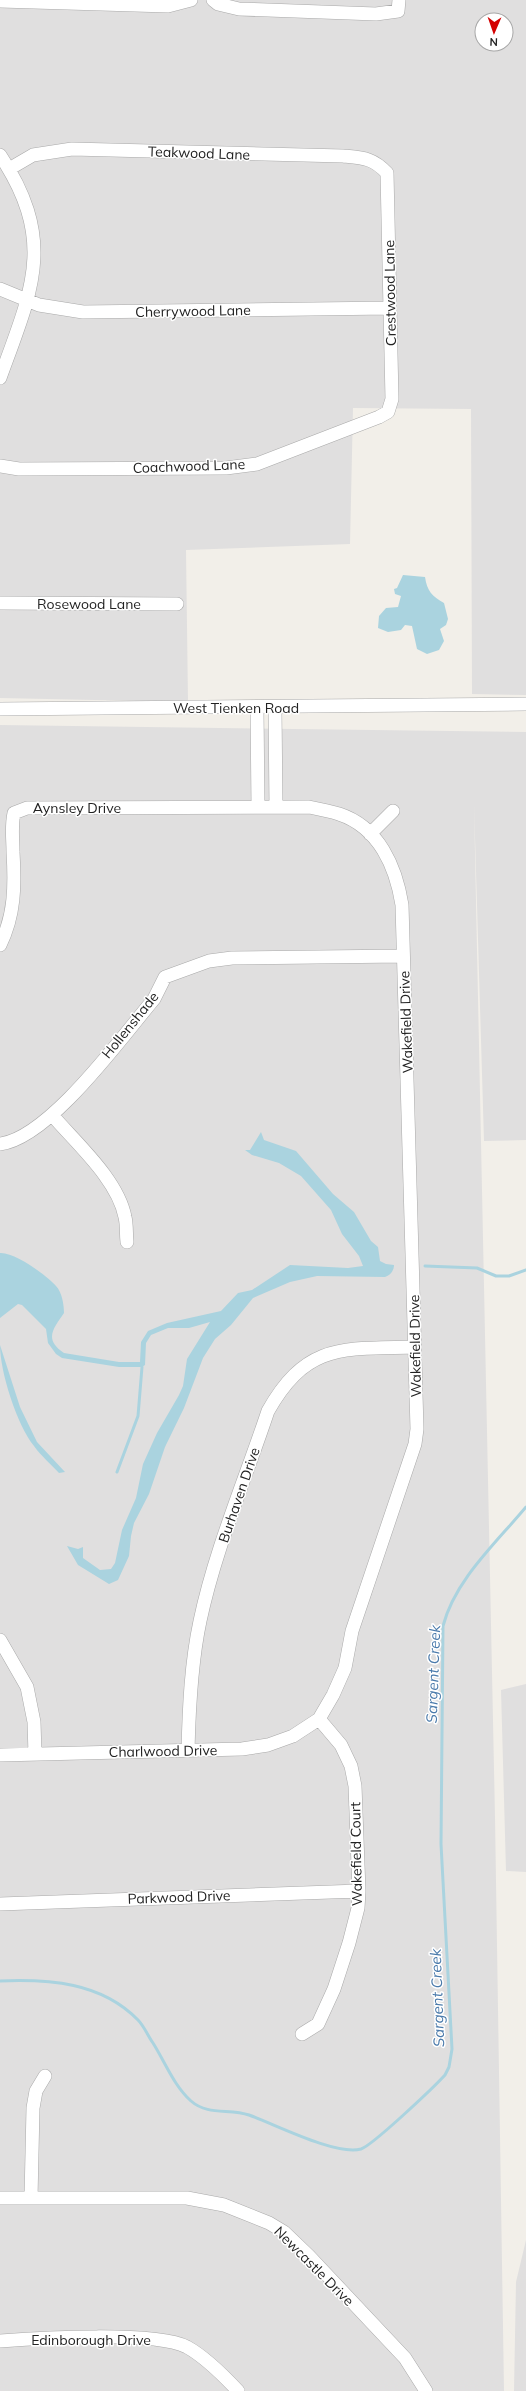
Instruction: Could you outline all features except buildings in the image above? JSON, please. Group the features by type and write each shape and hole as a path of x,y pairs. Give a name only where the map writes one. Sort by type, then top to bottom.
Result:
{"street":[{"path":"0,1 80,1 168,6 191,0"},
{"path":"212,0 218,4 239,9 376,14 398,11 399,0"},
{"name":"Teakwood Lane","path":"9,169 33,155 72,149 362,158 377,162 387,173"},
{"path":"0,156 9,169 25,203 34,235 34,269 28,299 0,378"},
{"name":"Crestwood Lane","path":"387,173 392,399 388,412"},
{"name":"Cherrywood Lane","path":"0,289 56,309 83,312 390,308"},
{"name":"Coachwood Lane","path":"1,465 19,469 226,468 256,464 388,412"},
{"name":"Rosewood Lane","path":"0,604 177,604"},
{"name":"West Tienken Road","path":"0,709 275,708 526,704"},
{"path":"256,708 258,807"},
{"path":"275,708 276,807"},
{"name":"Aynsley Drive","path":"0,945 12,913 15,887 11,826 14,813 27,808 40,810 309,807 340,814 362,827 370,834"},
{"path":"370,834 393,811"},
{"name":"Wakefield Drive","path":"318,1719 333,1696 345,1668 352,1631 415,1444 417,1429 402,905 399,884 392,864 370,834"},
{"name":"Hollenshade","path":"0,1144 22,1137 53,1116 154,999 165,977 209,961 232,958 403,956"},
{"path":"53,1116 103,1174 118,1196 126,1218 127,1242"},
{"name":"Burhaven Drive","path":"188,1751 189,1710 199,1623 209,1585 272,1405 281,1388 296,1372 315,1360 337,1351 415,1347"},
{"path":"0,1640 27,1687 34,1722 35,1754"},
{"name":"Charlwood Drive","path":"0,1755 242,1749 268,1746 293,1736 318,1719"},
{"name":"Wakefield Court","path":"302,2034 318,2024 334,1989 351,1936 358,1908 359,1891 355,1786 351,1766 341,1745 318,1719"},
{"name":"Parkwood Drive","path":"0,1904 359,1891"},
{"path":"31,2198 35,2096 36,2091 45,2076"},
{"name":"Newcastle Drive","path":"0,2198 187,2198 224,2205 269,2223 284,2232 405,2358 426,2391"},
{"name":"Edinborough Drive","path":"0,2341 79,2338 146,2338 165,2340 187,2347 211,2366 238,2391"}],"shaded area":[{"path":"0,0 526,0 526,695 472,694 471,409 353,408 350,544 186,550 188,702 0,698"},
{"path":"0,725 526,732 526,1140 484,1141 474,804 495,1817 504,2391 0,2391"},
{"path":"526,1684 526,1872 506,1871 501,1690"},
{"path":"526,2240 526,2391 514,2391 516,2282"}],"water":[{"path":"403,575 425,577 427,586 431,593 444,603 448,619 446,625 440,629 444,641 439,650 427,654 417,649 412,626 405,625 401,630 388,632 378,628 379,616 386,608 398,607 401,596 395,594 394,589 397,588"},
{"path":"261,1132 264,1140 296,1151 333,1194 354,1212 371,1241 378,1247 380,1261 386,1264 394,1265 392,1272 385,1277 317,1276 290,1282 253,1298 231,1325 215,1339 203,1358 184,1408 165,1447 149,1494 134,1523 129,1556 118,1580 109,1584 78,1565 67,1546 78,1549 83,1547 83,1558 100,1570 111,1569 115,1563 122,1530 136,1498 143,1464 157,1433 183,1386 187,1359 210,1322 189,1328 168,1328 151,1335 146,1343 145,1365 142,1367 119,1367 62,1358 56,1354 48,1343 46,1329 22,1305 18,1304 0,1318 0,1253 14,1256 30,1265 51,1281 60,1292 64,1306 64,1313 52,1333 54,1343 58,1348 64,1353 119,1362 140,1362 141,1342 148,1331 167,1323 221,1311 238,1293 252,1290 290,1265 348,1268 363,1266 359,1256 342,1234 331,1210 301,1176 279,1163 252,1155 245,1150 250,1150"},
{"path":"0,1345 20,1407 37,1442 65,1472 59,1473 43,1457 28,1437 16,1412 6,1383"}],"waterway":[{"path":"425,1266 477,1268 496,1276 509,1276 526,1270"},
{"path":"117,1472 138,1416 142,1367"},
{"name":"Sargent Creek","path":"0,1981 55,1982 74,1986 91,1990 123,2007 142,2025 170,2074 185,2095 198,2106 205,2109 242,2113 321,2144 350,2150 361,2149 368,2145 403,2115 445,2075 449,2067 452,2049 441,1844 443,1626 449,1609 467,1578 490,1548 526,1507"}]}
